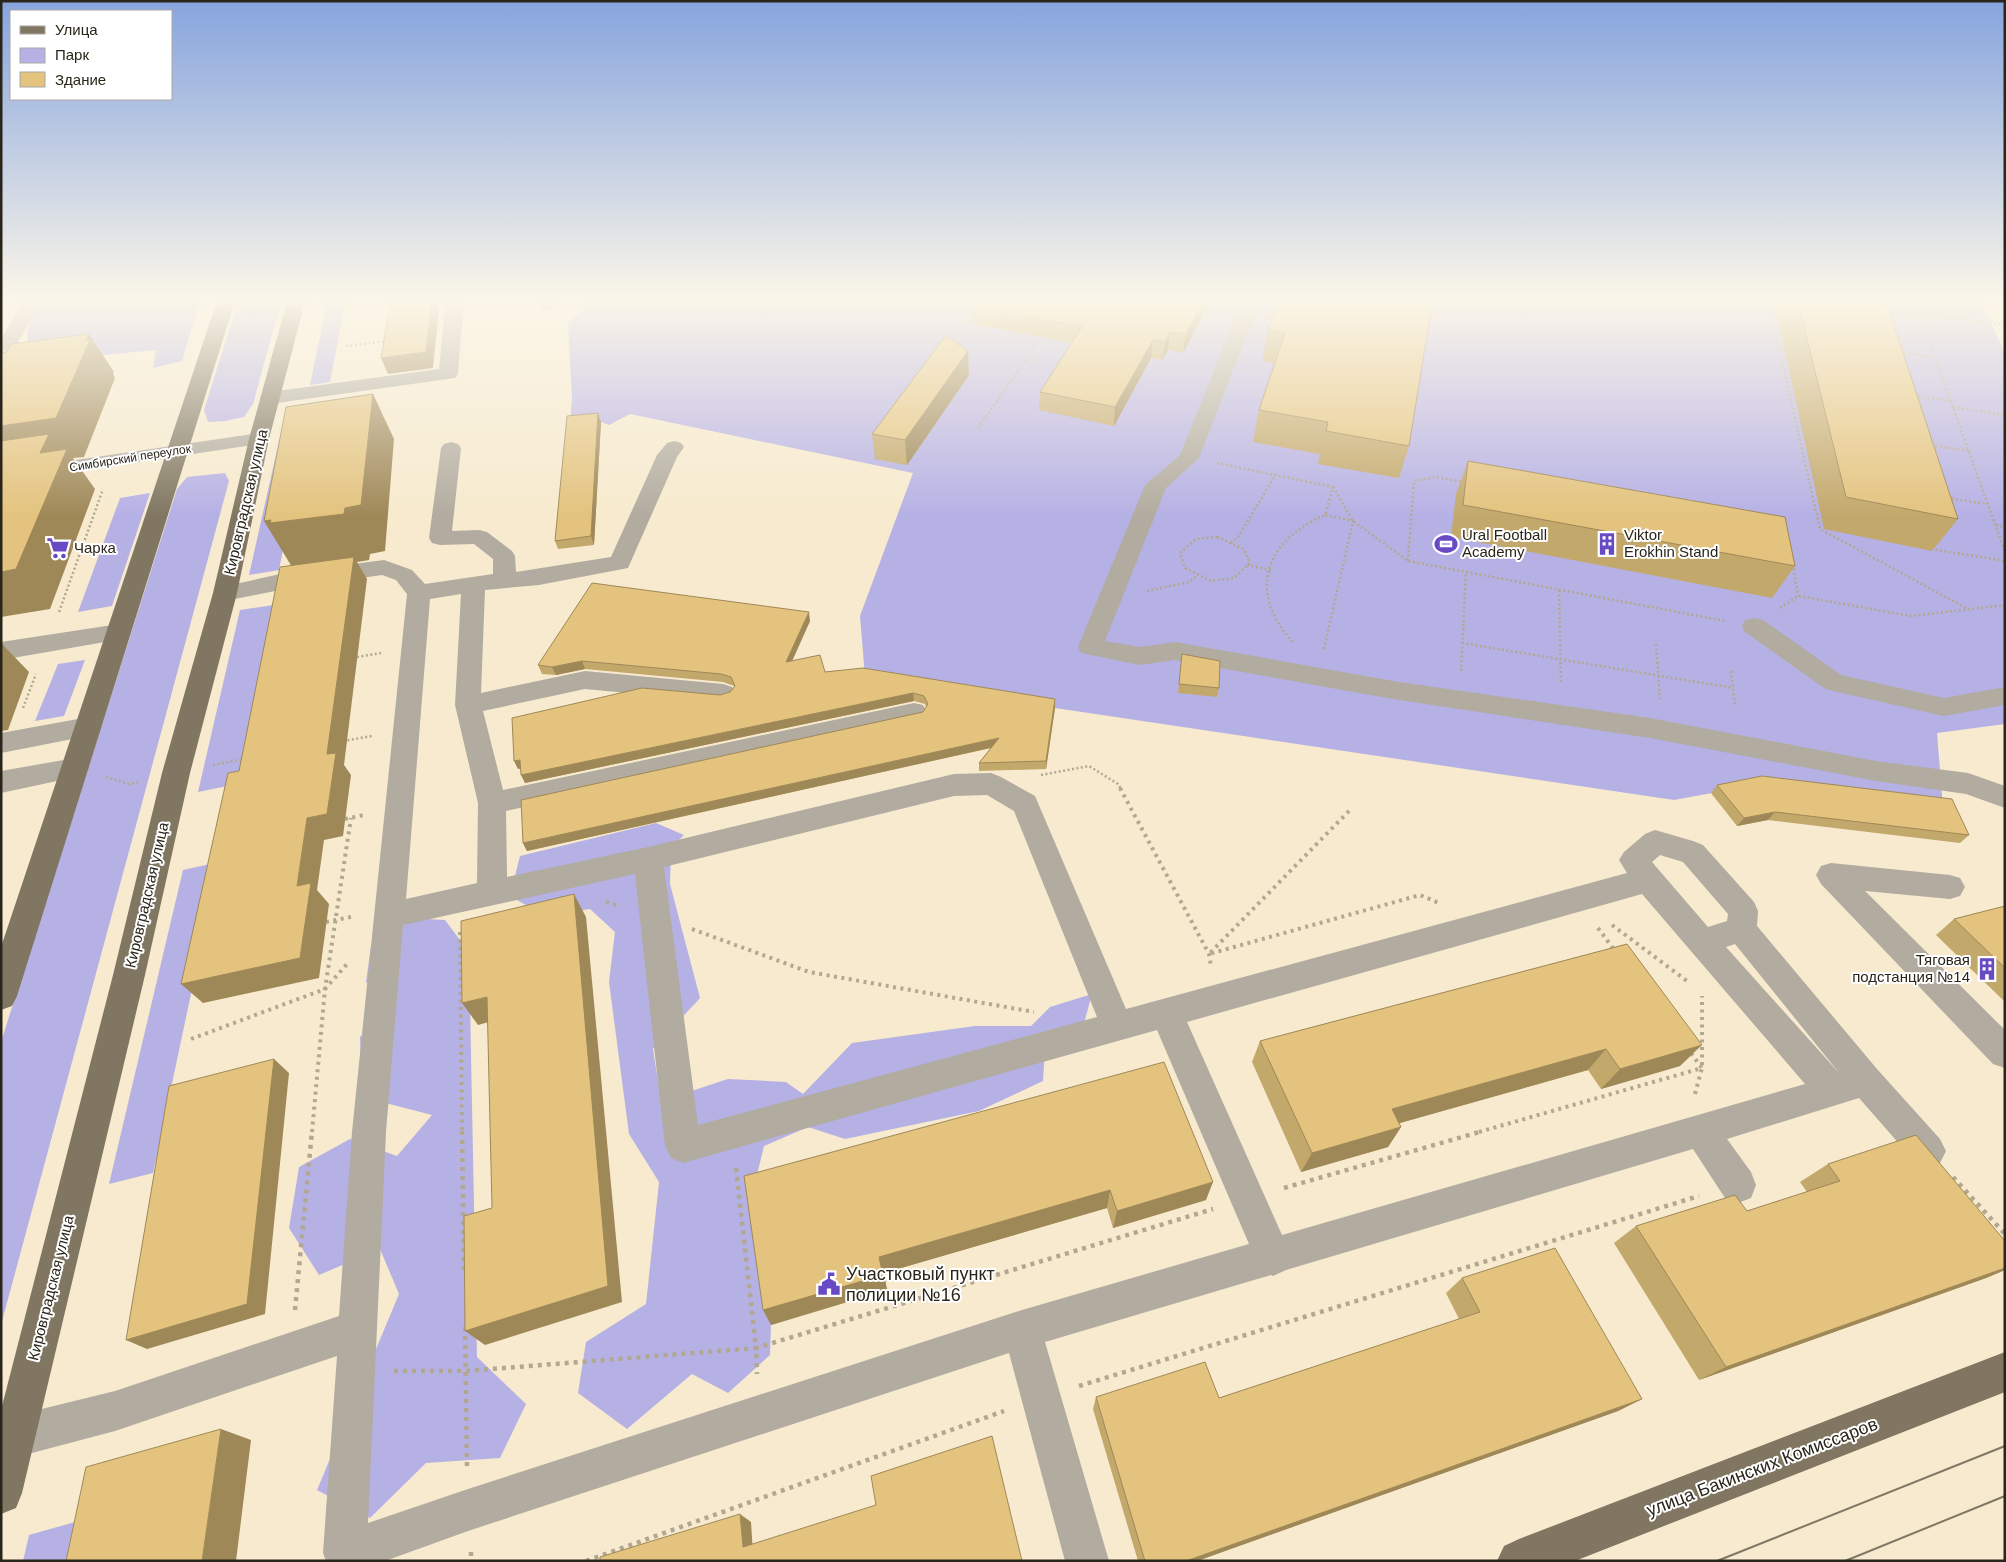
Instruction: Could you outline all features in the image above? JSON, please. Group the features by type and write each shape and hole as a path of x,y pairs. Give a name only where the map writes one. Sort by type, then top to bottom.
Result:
{"main road":[{"path":"1,996 204,371"},
{"name":"Кировградская улица","path":"1,1492 129,975 176,773 225,593 259,439 277,371"},
{"name":"улица Бакинских Комиссаров","path":"1519,1561 2005,1372"}],"street":[{"path":"270,398 448,374 448,371"},
{"path":"1223,371 1189,458 1156,485 1090,646 1140,656 1175,651 1393,690 1650,728 1876,771 1968,784 2005,797"},
{"name":"Симбирский переулок","path":"1,477 259,439"},
{"path":"419,593 473,584 505,582 620,563 667,455 674,447"},
{"path":"451,448 440,538 480,537 504,556 505,582"},
{"path":"225,593 285,581 384,567 404,576 419,593 369,1132 345,1553 468,1510 1022,1328 1274,1257 1693,1134 1832,1092 1865,1080"},
{"path":"473,584 468,705 492,803 492,892"},
{"path":"1754,626 1833,682 1944,707 2005,696"},
{"path":"1,651 119,632"},
{"path":"468,705 586,680 723,692"},
{"path":"492,803 914,712"},
{"path":"6,743 89,727"},
{"path":"1,782 75,768"},
{"path":"389,915 648,859 954,784 991,784 1025,804 1116,1026"},
{"path":"1832,1092 1648,880 1634,860 1655,842 1693,853 1743,911 1741,929 1865,1080 1928,1151"},
{"path":"648,859 683,1146 1648,880"},
{"path":"1950,887 1831,875 2005,1053"},
{"path":"1703,942 1741,929"},
{"path":"1166,1012 1274,1257"},
{"path":"1693,1134 1738,1185"},
{"path":"1022,1328 1087,1561"},
{"path":"14,1437 115,1411 291,1350 358,1329"}],"path":[{"path":"378,384 380,371"},
{"path":"978,428 1018,371"},
{"path":"1784,371 1820,529 1968,610"},
{"path":"1940,371 2005,552"},
{"path":"1912,396 1951,401"},
{"path":"1953,407 2005,415"},
{"path":"1925,444 1969,451"},
{"path":"1189,458 1333,487 1353,521 1408,561 1754,626 1798,596 1911,616 2005,606"},
{"path":"1231,543 1238,537 1276,474"},
{"path":"1408,561 1414,481 1436,477 1465,482"},
{"path":"6,743 47,643 105,483"},
{"path":"1325,515 1333,487"},
{"path":"1942,497 1988,504"},
{"path":"1294,643 1284,634 1269,602 1273,559 1285,541 1308,522 1325,515 1353,521"},
{"path":"1324,652 1353,521"},
{"path":"1995,525 2005,527"},
{"path":"1217,537 1244,549 1250,563 1247,565 1234,578 1212,581 1185,568 1180,554 1196,539 1217,537"},
{"path":"1931,549 2005,561"},
{"path":"1792,558 1798,596"},
{"path":"1247,565 1271,570"},
{"path":"1460,700 1466,572"},
{"path":"1110,598 1189,582 1198,575"},
{"path":"1559,590 1561,715"},
{"path":"1462,643 1733,688"},
{"path":"1656,644 1660,705"},
{"path":"1731,671 1735,706"},
{"path":"342,741 407,729"},
{"path":"75,768 129,784 249,758"},
{"path":"991,784 1089,766 1118,784 1210,954 1214,1000"},
{"path":"1210,954 1349,811"},
{"path":"291,1350 326,989 334,920 351,818"},
{"path":"1210,954 1420,895 1488,924"},
{"path":"459,899 464,1272"},
{"path":"600,900 656,916 809,972 1040,1013"},
{"path":"1693,1134 1702,1068 1703,942"},
{"path":"191,1039 326,989 351,959"},
{"path":"1928,1151 2005,1234"},
{"path":"586,1561 1042,1398 1738,1185"},
{"path":"465,1322 468,1510"},
{"path":"355,1371 466,1371 756,1348"}],"green space":[{"path":"216,371 262,371 253,404 244,417 208,422 204,410"},
{"path":"313,371 332,371 330,382 310,385"},
{"name":"Ural Football Academy","path":"571,371 2005,371 2005,724 1937,733 1943,807 1756,785 1674,800 1055,708 865,677 860,616 913,473 630,414 609,425 601,422 570,425 572,398"},
{"path":"307,428 279,570 249,575 281,432"},
{"path":"225,473 229,481 1,1325 1,1042 177,489 187,477"},
{"path":"150,493 112,606 78,612 120,498"},
{"path":"273,605 237,784 198,792 240,610"},
{"path":"85,660 64,716 35,721 58,664"},
{"path":"656,823 684,835 671,848 670,884 700,998 653,1049 661,1101 728,1079 786,1082 803,1094 852,1043 975,1026 1031,1026 1050,1007 1092,994 1083,1027 1046,1032 1043,1081 979,1111 845,1139 808,1127 764,1146 752,1195 771,1325 770,1355 728,1393 692,1374 627,1429 578,1393 586,1342 646,1304 659,1182 629,1134 609,982 615,932 590,909 545,916 510,896 520,856"},
{"path":"219,862 153,1173 109,1184 183,870"},
{"path":"410,918 445,920 469,952 477,1357 526,1404 500,1458 426,1463 370,1518 317,1490 399,1294 380,1249 319,1275 289,1228 299,1167 350,1139 397,1156 432,1115 362,1097 360,1037 394,1008 366,982 371,946"},
{"path":"75,1522 67,1561 23,1561 29,1535"}],"building":[{"path":"1,371 77,371 56,418 1,426"},
{"path":"919,371 954,371 905,440 872,434"},
{"path":"1054,371 1135,371 1115,407 1040,392"},
{"path":"1272,371 1421,371 1409,446 1326,431 1328,422 1259,410"},
{"path":"1815,371 1909,371 1958,519 1846,497"},
{"path":"373,394 361,505 345,508 344,514 270,523 271,520 264,521 286,407"},
{"path":"598,413 591,536 555,541 567,416"},
{"path":"49,434 40,453 67,449 16,569 1,572 1,441"},
{"path":"1468,461 1785,517 1795,566 1463,505"},
{"path":"354,557 327,754 336,753 327,814 307,818 297,886 311,883 300,958 181,984 228,773 239,771 280,567"},
{"path":"592,583 809,612 786,662 820,655 825,672 863,668 1055,699 1046,761 979,763 999,738 523,843 521,800 923,712 928,704 924,696 913,693 521,775 520,760 514,761 512,718 642,688 720,695 730,692 735,686 731,677 721,674 582,661 552,667 538,665"},
{"path":"1182,654 1220,661 1219,688 1179,684"},
{"path":"1762,776 1952,799 1969,835 1775,812 1744,818 1717,785"},
{"path":"574,894 608,1286 465,1331 464,1216 492,1208 487,997 462,1003 461,921"},
{"path":"2005,906 2005,968 1954,919"},
{"path":"1627,944 1702,1045 1620,1069 1606,1049 1392,1109 1401,1127 1312,1153 1260,1041"},
{"path":"274,1059 247,1304 126,1340 169,1086"},
{"path":"1164,1062 1213,1182 1117,1211 1110,1190 879,1257 883,1275 763,1310 744,1176"},
{"path":"1916,1135 2005,1241 2005,1268 1726,1367 1636,1226 1735,1195 1747,1211 1840,1181 1828,1164"},
{"path":"1555,1248 1642,1399 1186,1561 1145,1561 1096,1397 1205,1362 1219,1398 1480,1312 1462,1278"},
{"path":"221,1429 202,1561 66,1561 86,1467"},
{"path":"992,1436 1022,1561 600,1561 600,1557 740,1514 743,1547 876,1505 871,1476"}],"tram line":[{"path":"1717,1561 2005,1446"},
{"path":"1845,1561 2005,1496"}],"place":[{"name":"Ural Football Academy","path":"1446,544"},
{"name":"Viktor Erokhin Stand","path":"1607,544"},
{"name":"Чарка","path":"58,548"},
{"name":"Тяговая подстанция №14","path":"1987,969"},
{"name":"Участковый пункт полиции №16","path":"829,1284"}]}
